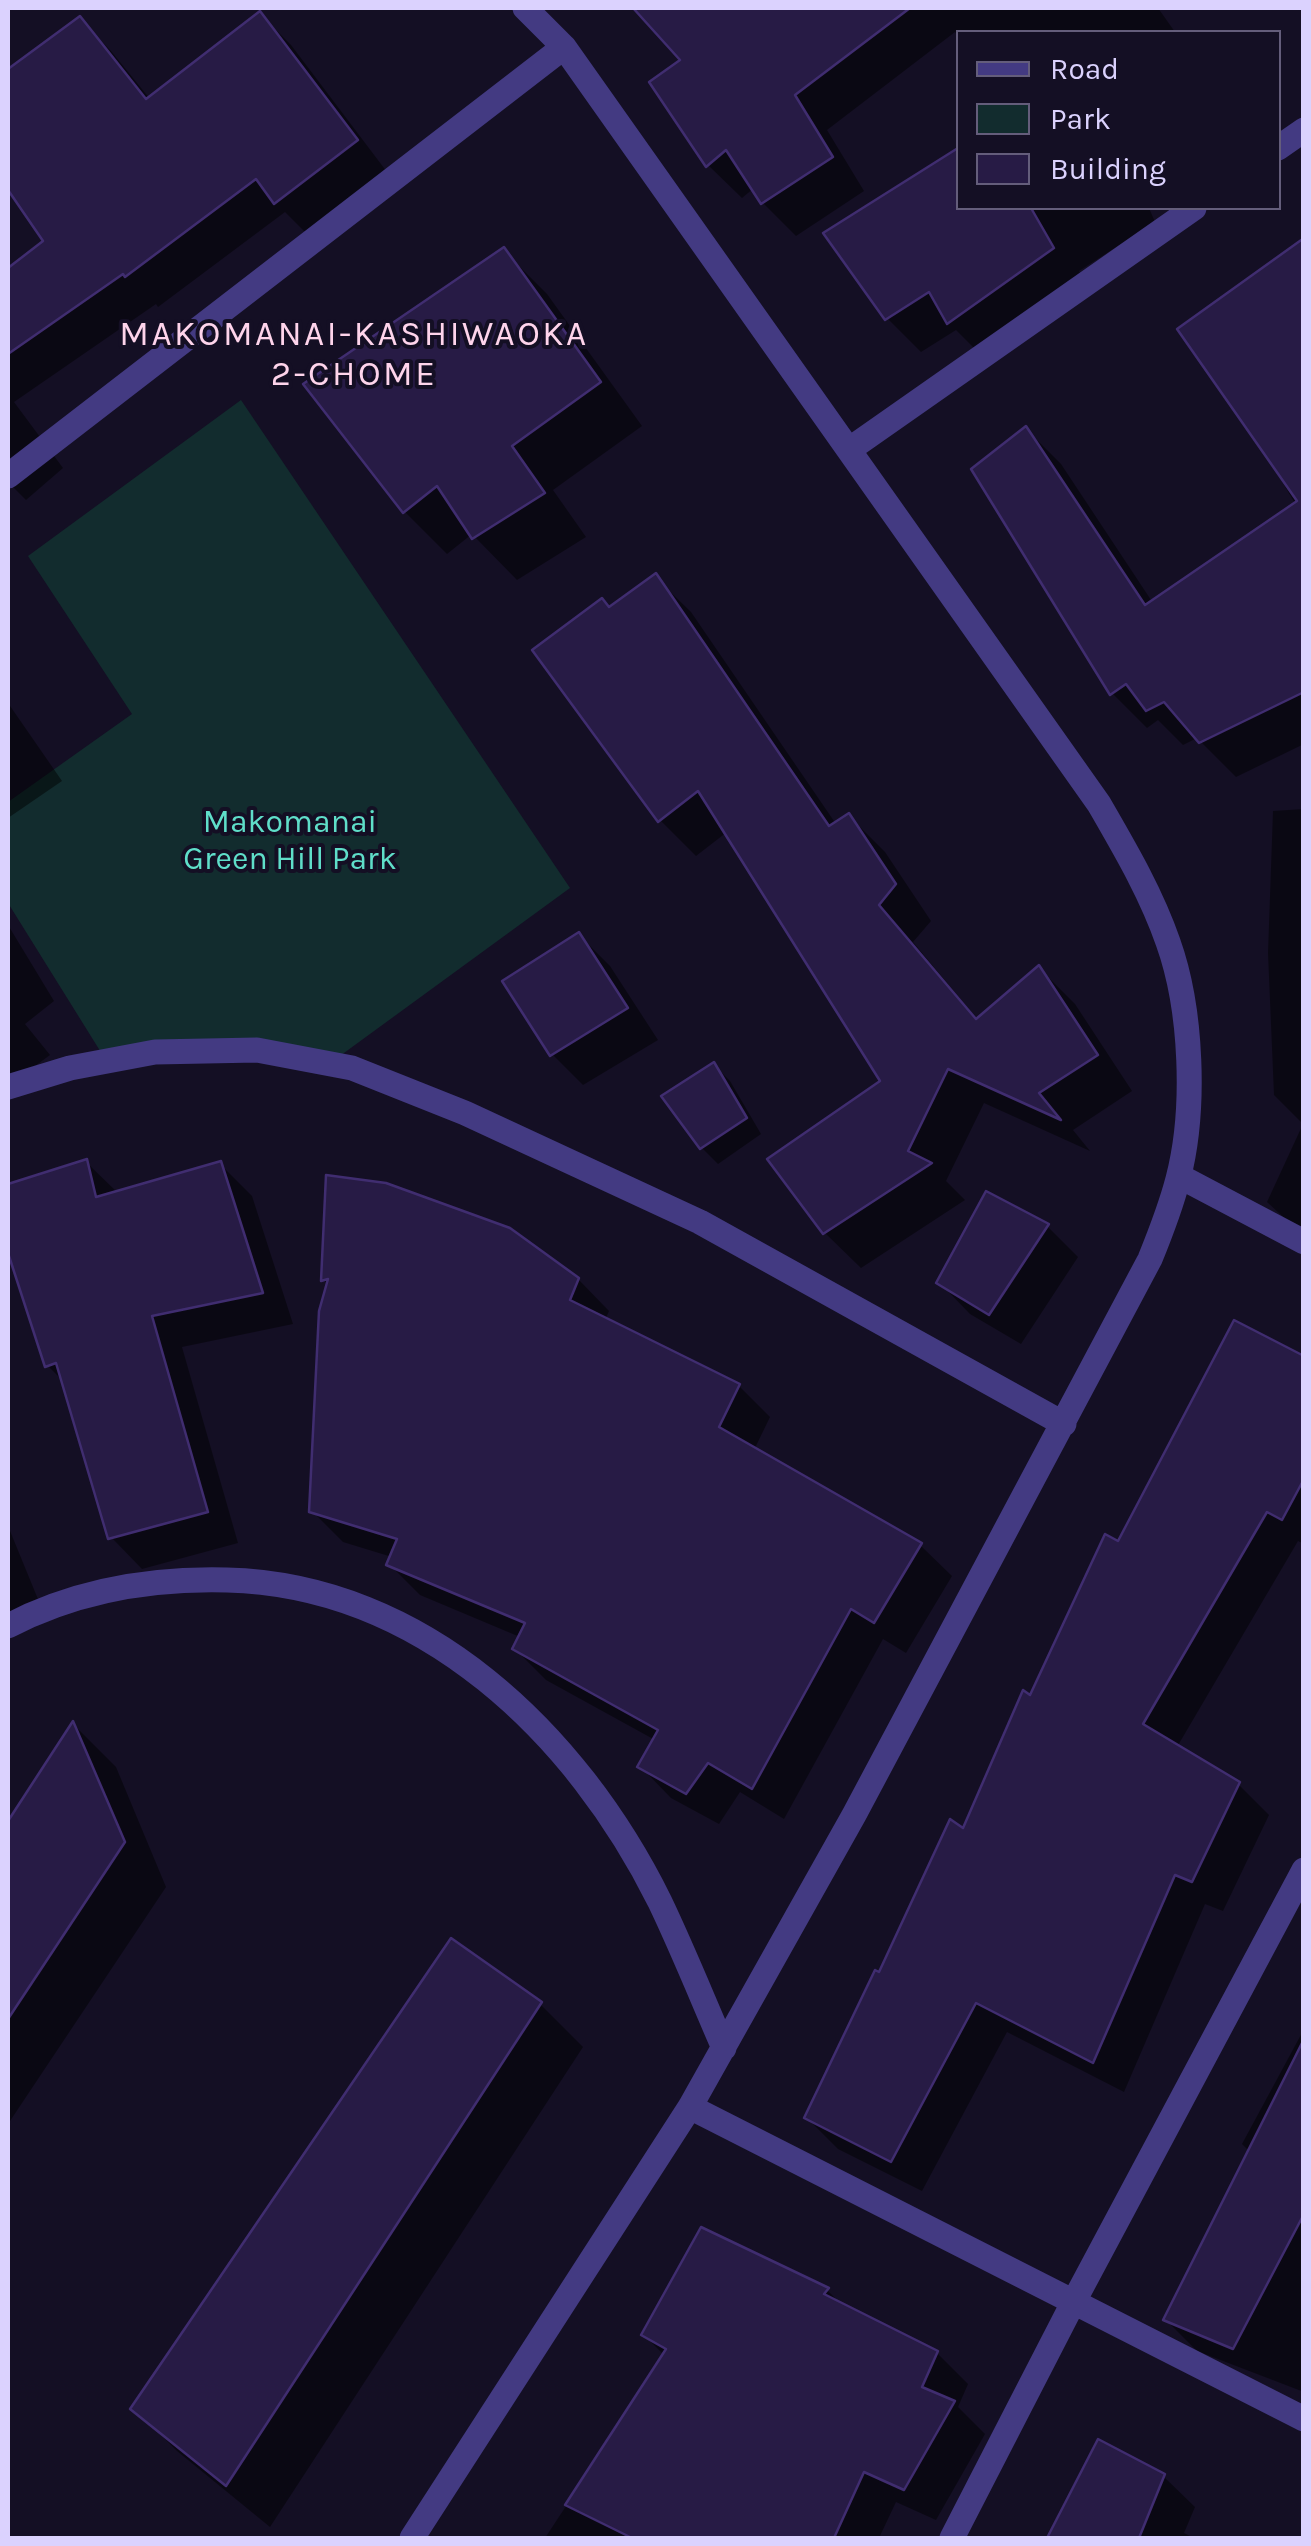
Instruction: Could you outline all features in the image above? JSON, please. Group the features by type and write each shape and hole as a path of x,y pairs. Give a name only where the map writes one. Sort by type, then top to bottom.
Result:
{"street":[{"path":"412,2538 690,2107 854,1815 1150,1259 1179,1176 1188,1117 1182,1004 1170,945 1139,871 1099,804 564,47 524,8"},
{"path":"8,476 564,47"},
{"path":"1281,146 1304,130"},
{"path":"850,449 1191,210"},
{"path":"8,1087 70,1068 155,1052 258,1050 352,1068 465,1113 700,1222 1064,1424"},
{"path":"1179,1176 1304,1242"},
{"path":"8,1626 40,1609 107,1588 181,1579 264,1581 336,1597 407,1625 470,1666 526,1714 570,1763 609,1816 659,1900 724,2048"},
{"path":"952,2538 1073,2302 1301,1879"},
{"path":"690,2107 1304,2419"}],"green space":[{"name":"Makomanai Green Hill Park","path":"241,400 570,888 333,1061 107,1062 8,903 8,802 132,714 28,556"}],"building":[{"path":"633,8 910,8 795,95 833,157 761,204 726,150 706,167 649,82 680,60"},
{"path":"260,11 358,140 274,204 256,179 125,277 123,274 8,354 8,268 43,241 8,190 8,69 80,16 146,99"},
{"path":"956,149 956,210 1032,210 1054,248 947,324 929,292 885,320 823,233"},
{"path":"1304,238 1304,692 1199,743 1164,702 1146,711 1126,684 1110,695 971,469 1026,426 1145,605 1297,501 1177,329"},
{"path":"504,247 601,382 512,446 545,493 472,539 437,486 403,513 303,384"},
{"path":"656,573 829,826 849,813 896,884 879,905 976,1019 1039,965 1098,1055 1039,1093 1061,1120 948,1069 908,1151 932,1163 823,1234 767,1159 880,1081 698,791 658,822 532,650 602,598 609,607"},
{"path":"579,932 628,1008 550,1056 502,981"},
{"path":"714,1062 747,1118 700,1149 661,1096"},
{"path":"87,1159 96,1197 221,1161 263,1293 152,1316 208,1512 108,1539 56,1363 45,1367 8,1253 8,1184"},
{"path":"326,1175 386,1183 510,1228 579,1278 570,1300 740,1384 719,1427 922,1543 874,1623 851,1609 752,1789 708,1763 686,1794 637,1767 658,1730 512,1649 525,1623 386,1565 397,1539 309,1512 319,1311 328,1279 321,1281"},
{"path":"986,1191 1049,1224 989,1315 936,1283"},
{"path":"1234,1320 1304,1356 1304,1479 1282,1520 1267,1512 1143,1724 1240,1782 1192,1882 1175,1875 1093,2063 976,2003 891,2162 804,2118 875,1970 879,1972 950,1819 963,1828 1023,1690 1030,1695 1105,1534 1118,1541"},
{"path":"73,1721 125,1842 8,2019 8,1821"},
{"path":"451,1938 542,2002 226,2486 130,2409"},
{"path":"1304,2039 1304,2214 1233,2349 1163,2320"},
{"path":"701,2227 829,2288 824,2294 938,2351 922,2387 955,2401 904,2490 864,2472 834,2538 632,2538 565,2505 666,2349 641,2335"},
{"path":"1098,2439 1165,2474 1139,2538 1047,2538"}],"district":[{"name":"MAKOMANAI-KASHIWAOKA 2-CHOME","path":"354,355"}]}
